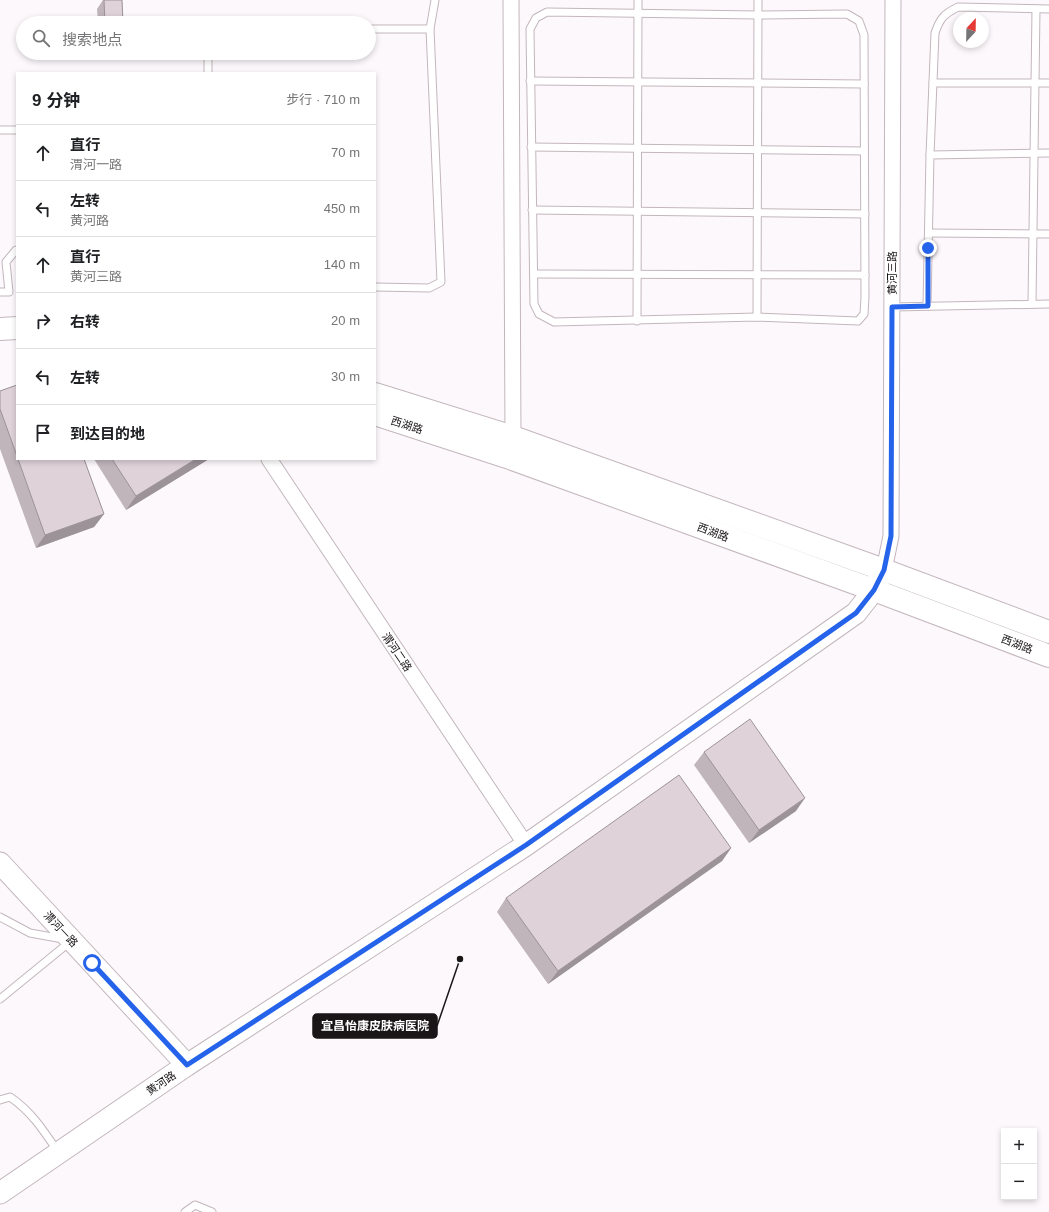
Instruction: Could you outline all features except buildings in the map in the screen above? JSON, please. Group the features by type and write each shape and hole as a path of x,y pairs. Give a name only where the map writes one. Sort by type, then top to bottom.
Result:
{"main road":[{"path":"0,329 16,328"},
{"path":"0,343 16,343"},
{"name":"西湖路","path":"376,394 513,437 884,570 1049,632"},
{"name":"西湖路","path":"376,414 508,457 874,590 1049,656"},
{"name":"黄河路","path":"0,1193 187,1065 526,845 856,613 874,590 884,570"},
{"name":"渭河一路","path":"0,863 187,1065"}],"street":[{"path":"511,0 513,437"},
{"name":"黄河三路","path":"884,570 891,536 893,0"},
{"name":"渭河二路","path":"270,460 526,845"}],"lane":[{"path":"376,287 429,288 441,282 430,29 435,0"},
{"path":"637,321 638,0"},
{"path":"757,317 758,0"},
{"path":"928,306 930,155 935,33 939,21 947,12 958,7 1049,9"},
{"path":"1032,304 1036,9"},
{"path":"547,12 638,12 758,15 847,14 859,21 864,35 864,314 858,321 757,317 554,322 539,314 534,304 530,81 530,29 536,18 547,12"},
{"path":"376,29 430,29"},
{"path":"208,60 208,72"},
{"path":"530,81 864,84"},
{"path":"933,83 1049,83"},
{"path":"0,130 16,130"},
{"path":"531,147 864,151"},
{"path":"930,155 1049,153"},
{"path":"532,210 865,214"},
{"path":"929,233 1049,234"},
{"path":"0,292 9,292 6,262 16,250"},
{"path":"534,274 865,275"},
{"path":"892,307 1049,304"},
{"path":"0,917 30,933 71,941"},
{"path":"0,999 71,941"},
{"path":"0,1100 10,1097 20,1104 34,1118 59,1152"},
{"path":"185,1212 195,1205 212,1212"}],"place":[{"name":"宜昌怡康皮肤病医院","path":"460,959"}],"route":[{"path":"92,963 187,1065 526,845 856,613 874,590 884,570 891,536 892,307 928,306 928,248"}]}
